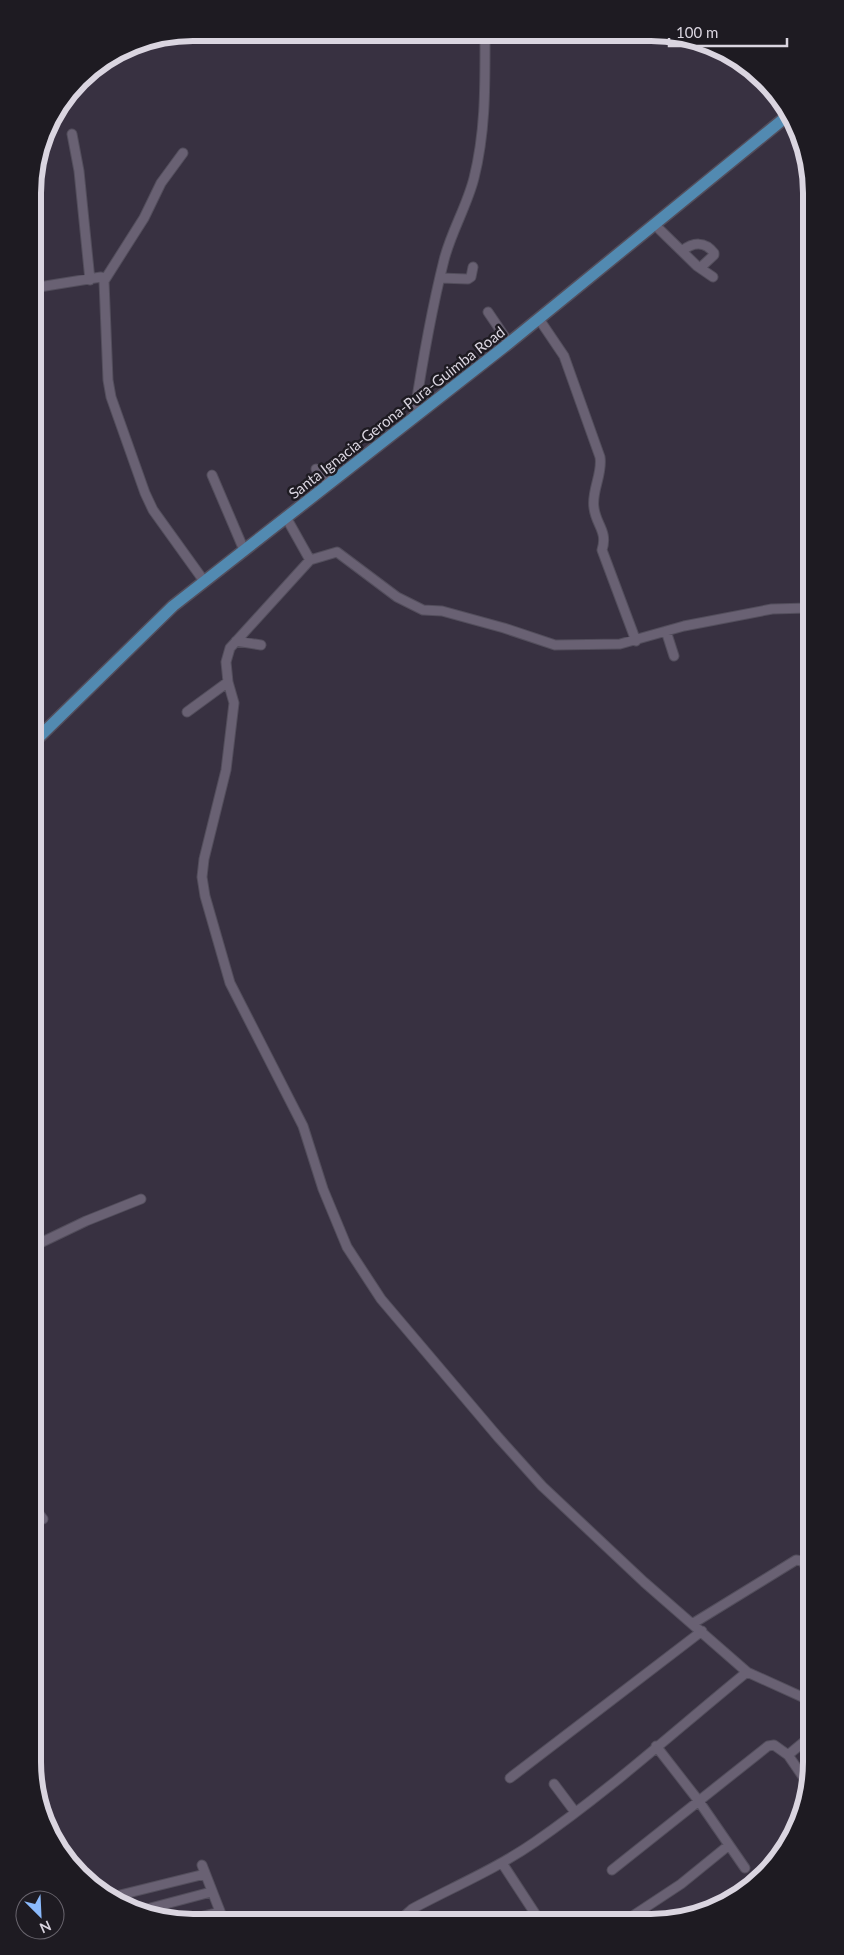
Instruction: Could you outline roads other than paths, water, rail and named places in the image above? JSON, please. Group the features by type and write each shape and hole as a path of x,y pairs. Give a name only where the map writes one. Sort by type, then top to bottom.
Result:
{"main road":[{"name":"Santa Ignacia-Gerona-Pura-Guimba Road","path":"42,734 149,628 204,581 287,519 509,343 783,119"}],"street":[{"path":"414,417 425,346 445,257 473,180 479,156 486,94 485,41"},
{"path":"72,134 79,171 90,280"},
{"path":"183,153 161,183 144,218 104,281 108,380 111,396 145,493 153,510 204,581"},
{"path":"654,224 700,268 713,277"},
{"path":"682,251 694,244 704,244 711,249 714,256 700,268"},
{"path":"440,278 468,279 473,266"},
{"path":"42,287 101,277 104,281"},
{"path":"488,312 509,343"},
{"path":"539,319 564,356 600,457 602,464 595,491 594,508 605,541 602,550 636,641"},
{"path":"316,469 330,484"},
{"path":"212,475 244,550"},
{"path":"287,519 310,560"},
{"path":"802,1697 747,1672 644,1582 542,1486 381,1299 346,1247 323,1189 303,1126 230,983 205,896 202,877 204,859 226,770 234,703 228,682 227,655 236,641 310,560 337,552 397,597 423,610 451,613 512,630 555,645 620,644 666,631 772,609 803,608"},
{"path":"666,631 674,656"},
{"path":"236,641 261,644"},
{"path":"187,712 228,682"},
{"path":"41,1242 86,1221 141,1199"},
{"path":"692,1624 796,1560 802,1561"},
{"path":"510,1778 702,1631"},
{"path":"406,1914 434,1897 502,1863 534,1843 636,1765 656,1746 747,1672"},
{"path":"788,1755 802,1743"},
{"path":"612,1870 768,1746 774,1745 788,1755 802,1775"},
{"path":"656,1746 698,1800 745,1868"},
{"path":"554,1784 575,1812"},
{"path":"636,1914 681,1884 729,1845"},
{"path":"502,1863 535,1914"},
{"path":"120,1895 203,1870 220,1914"},
{"path":"152,1908 211,1892"}]}
